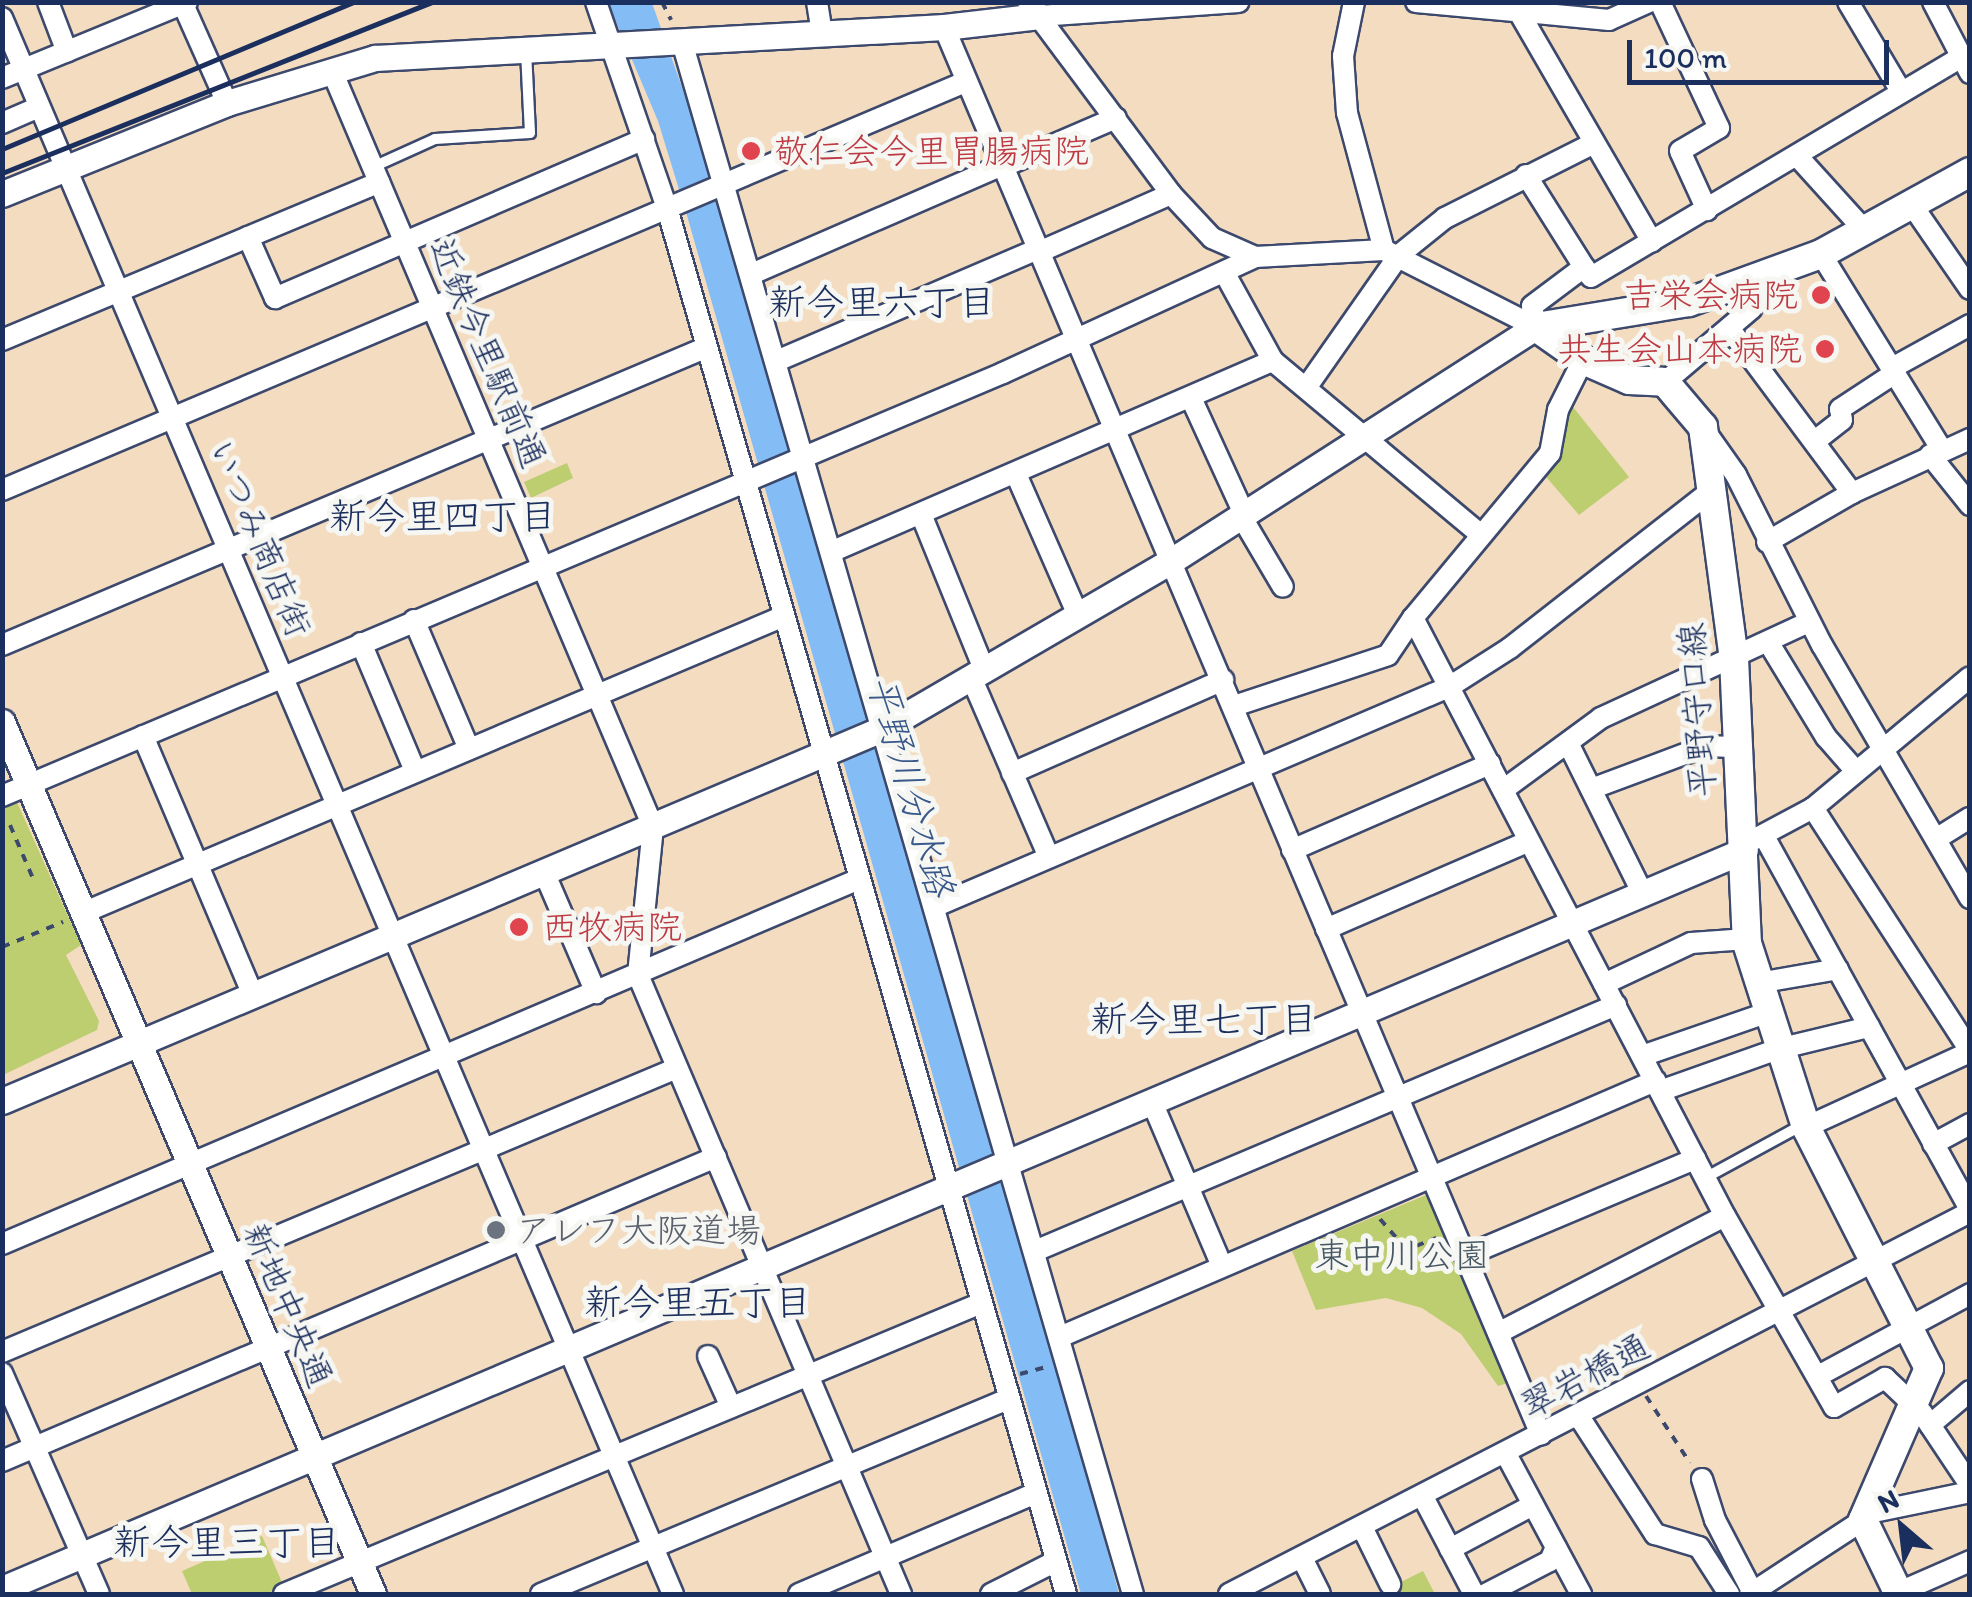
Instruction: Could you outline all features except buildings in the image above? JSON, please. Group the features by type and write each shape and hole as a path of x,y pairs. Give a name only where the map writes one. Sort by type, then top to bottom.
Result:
{"main road":[{"path":"1536,327 1689,302 1821,254 1970,172"},
{"path":"1536,327 1583,360 1629,380 1665,382 1703,428"},
{"name":"平野守口線","path":"1703,428 1734,658 1739,747 1751,843 1747,939 1766,1013 1805,1125 1872,1264 1929,1368 1921,1416 1864,1517"},
{"path":"1864,1517 1898,1594"}],"street":[{"path":"48,2 68,52"},
{"path":"596,2 618,47 644,140 672,207 707,347 750,480 784,616 979,1304 1066,1594"},
{"path":"817,2 822,34"},
{"path":"2,194 227,103 376,58 944,27 1033,9 1239,2"},
{"path":"1354,2 1343,56 1346,113 1391,252"},
{"path":"1416,2 1486,6 1520,14 1555,9 1610,20 1649,2"},
{"path":"1660,2 1719,128 1680,151 1707,210"},
{"path":"1848,2 1899,88"},
{"path":"1526,175 1591,277 1798,157 1899,88 1964,56 1933,2"},
{"path":"2,78 184,3 227,103"},
{"path":"1033,9 1171,194 1212,238 1255,258"},
{"path":"1520,14 1652,242"},
{"name":"いつみ商店街","path":"2,18 673,1594"},
{"path":"944,27 1540,1434"},
{"path":"679,43 754,272 1133,1594"},
{"name":"近鉄今里駅前通","path":"332,72 653,826"},
{"path":"2,490 966,82"},
{"path":"2,122 39,106"},
{"path":"754,272 1116,118"},
{"path":"248,237 275,298 644,140"},
{"path":"1306,388 1391,252 1526,175 1594,143"},
{"path":"1798,157 1866,231"},
{"path":"2,340 248,237 376,174"},
{"path":"779,360 1171,194"},
{"path":"1912,205 1970,289"},
{"path":"2,796 1077,340 1255,258 1391,252 1536,327"},
{"path":"1821,254 1970,505"},
{"path":"1536,327 1532,306 1584,267"},
{"path":"1665,382 1765,292 1775,271"},
{"path":"1224,272 1273,361 1479,533"},
{"path":"1816,441 1842,420 1840,409 1893,371 1970,325"},
{"path":"2,1101 882,728 1171,561 1367,440 1536,327"},
{"path":"1729,328 1852,493"},
{"path":"2,645 707,347"},
{"path":"1234,706 1388,656 1479,533 1550,453 1558,410 1583,360"},
{"path":"833,551 1273,361"},
{"path":"1191,398 1242,515 1282,587"},
{"path":"1703,428 1736,474 1809,622 1970,898"},
{"path":"1767,542 1852,493 1970,439"},
{"path":"1016,474 1078,615"},
{"path":"936,906 1449,687 1510,648 1712,490"},
{"path":"920,514 1012,773 1048,858"},
{"path":"79,915 784,616"},
{"path":"1413,618 1725,1216 1834,1407 1885,1378 1962,1452 1970,1489 1864,1517 1752,1594 1715,1520 1702,1479"},
{"path":"414,620 468,749"},
{"path":"1503,790 1601,718 1770,644 1809,622"},
{"path":"361,643 415,771"},
{"path":"1770,644 1826,738 1855,770"},
{"path":"2,1589 1572,923 1751,843 1813,808 1970,677"},
{"path":"1012,773 1223,680"},
{"name":"新地中央通","path":"2,722 79,915 138,1042 374,1594"},
{"path":"143,736 253,995"},
{"path":"1568,743 1642,892"},
{"path":"1591,788 1706,746 1739,747"},
{"path":"1292,850 1490,764"},
{"path":"1805,1125 1903,1088 1970,1052 1813,808"},
{"path":"1936,839 1970,818"},
{"path":"653,826 638,975 901,1594"},
{"path":"1326,929 1530,840"},
{"path":"1751,843 1838,969 1970,1211"},
{"path":"544,872 596,993"},
{"path":"2,1244 859,879"},
{"path":"1604,984 1691,943 1747,939"},
{"path":"1758,984 1838,969"},
{"path":"1035,1250 1616,1005"},
{"path":"1642,1056 1766,1013"},
{"path":"1062,1336 1431,1175 1657,1086 1778,1049 1869,1027"},
{"path":"2,1352 678,1068"},
{"path":"1152,1102 1222,1266"},
{"path":"1934,1144 1970,1124"},
{"path":"2,1461 716,1157"},
{"path":"1465,1256 1695,1159"},
{"name":"翠岩橋通","path":"1229,1594 1970,1211"},
{"path":"1498,1334 1725,1216"},
{"path":"1818,1376 1970,1294"},
{"path":"284,1594 979,1304"},
{"path":"708,1356 731,1406"},
{"path":"2,1373 99,1594"},
{"path":"1921,1416 1970,1391"},
{"path":"541,1594 1008,1399"},
{"path":"1578,1415 1655,1534 1699,1547 1728,1594"},
{"path":"1506,1454 1581,1594"},
{"path":"800,1594 1036,1493"},
{"path":"1423,1496 1474,1594"},
{"path":"1450,1549 1533,1505"},
{"path":"1362,1527 1390,1584"},
{"path":"1486,1594 1550,1561 1556,1547"},
{"path":"1302,1558 1320,1594"},
{"path":"991,1594 1056,1561"},
{"path":"1898,1594 1970,1561"}],"lane":[{"path":"376,174 435,140 530,133 526,50"},
{"path":"1705,1178 1805,1125"}],"path":[{"path":"10,825 32,876"},
{"path":"2,947 79,915"},
{"path":"1378,1215 1400,1243 1416,1246 1444,1235"},
{"path":"1010,1377 1064,1361"},
{"path":"1639,1384 1702,1479"}],"green space":[{"path":"1569,402 1629,477 1579,515 1541,471"},
{"path":"567,463 573,478 531,498 524,482"},
{"path":"16,800 81,945 66,955 99,1021 97,1030 3,1075 2,806"},
{"name":"東中川公園","path":"1426,1195 1508,1383 1498,1386 1461,1334 1422,1308 1386,1298 1316,1310 1292,1251"},
{"path":"262,1536 284,1587 265,1594 192,1594 182,1571"},
{"path":"1423,1571 1435,1594 1387,1594 1385,1590"}],"water":[{"name":"平野川分水路","path":"608,3 652,3 692,115 866,718 999,1149 1119,1594 1081,1594 686,212 658,121"}],"railway":[{"path":"2,149 354,2"},
{"path":"2,173 432,2"}],"place":[{"name":"敬仁会今里胃腸病院","path":"751,151"},
{"name":"吉栄会病院","path":"1821,295"},
{"name":"共生会山本病院","path":"1825,349"},
{"name":"西牧病院","path":"519,927"},
{"name":"アレフ大阪道場","path":"496,1230"}],"district":[{"name":"新今里六丁目","path":"882,303"},
{"name":"新今里四丁目","path":"443,517"},
{"name":"新今里七丁目","path":"1204,1020"},
{"name":"新今里五丁目","path":"698,1303"},
{"name":"新今里三丁目","path":"227,1543"}]}
